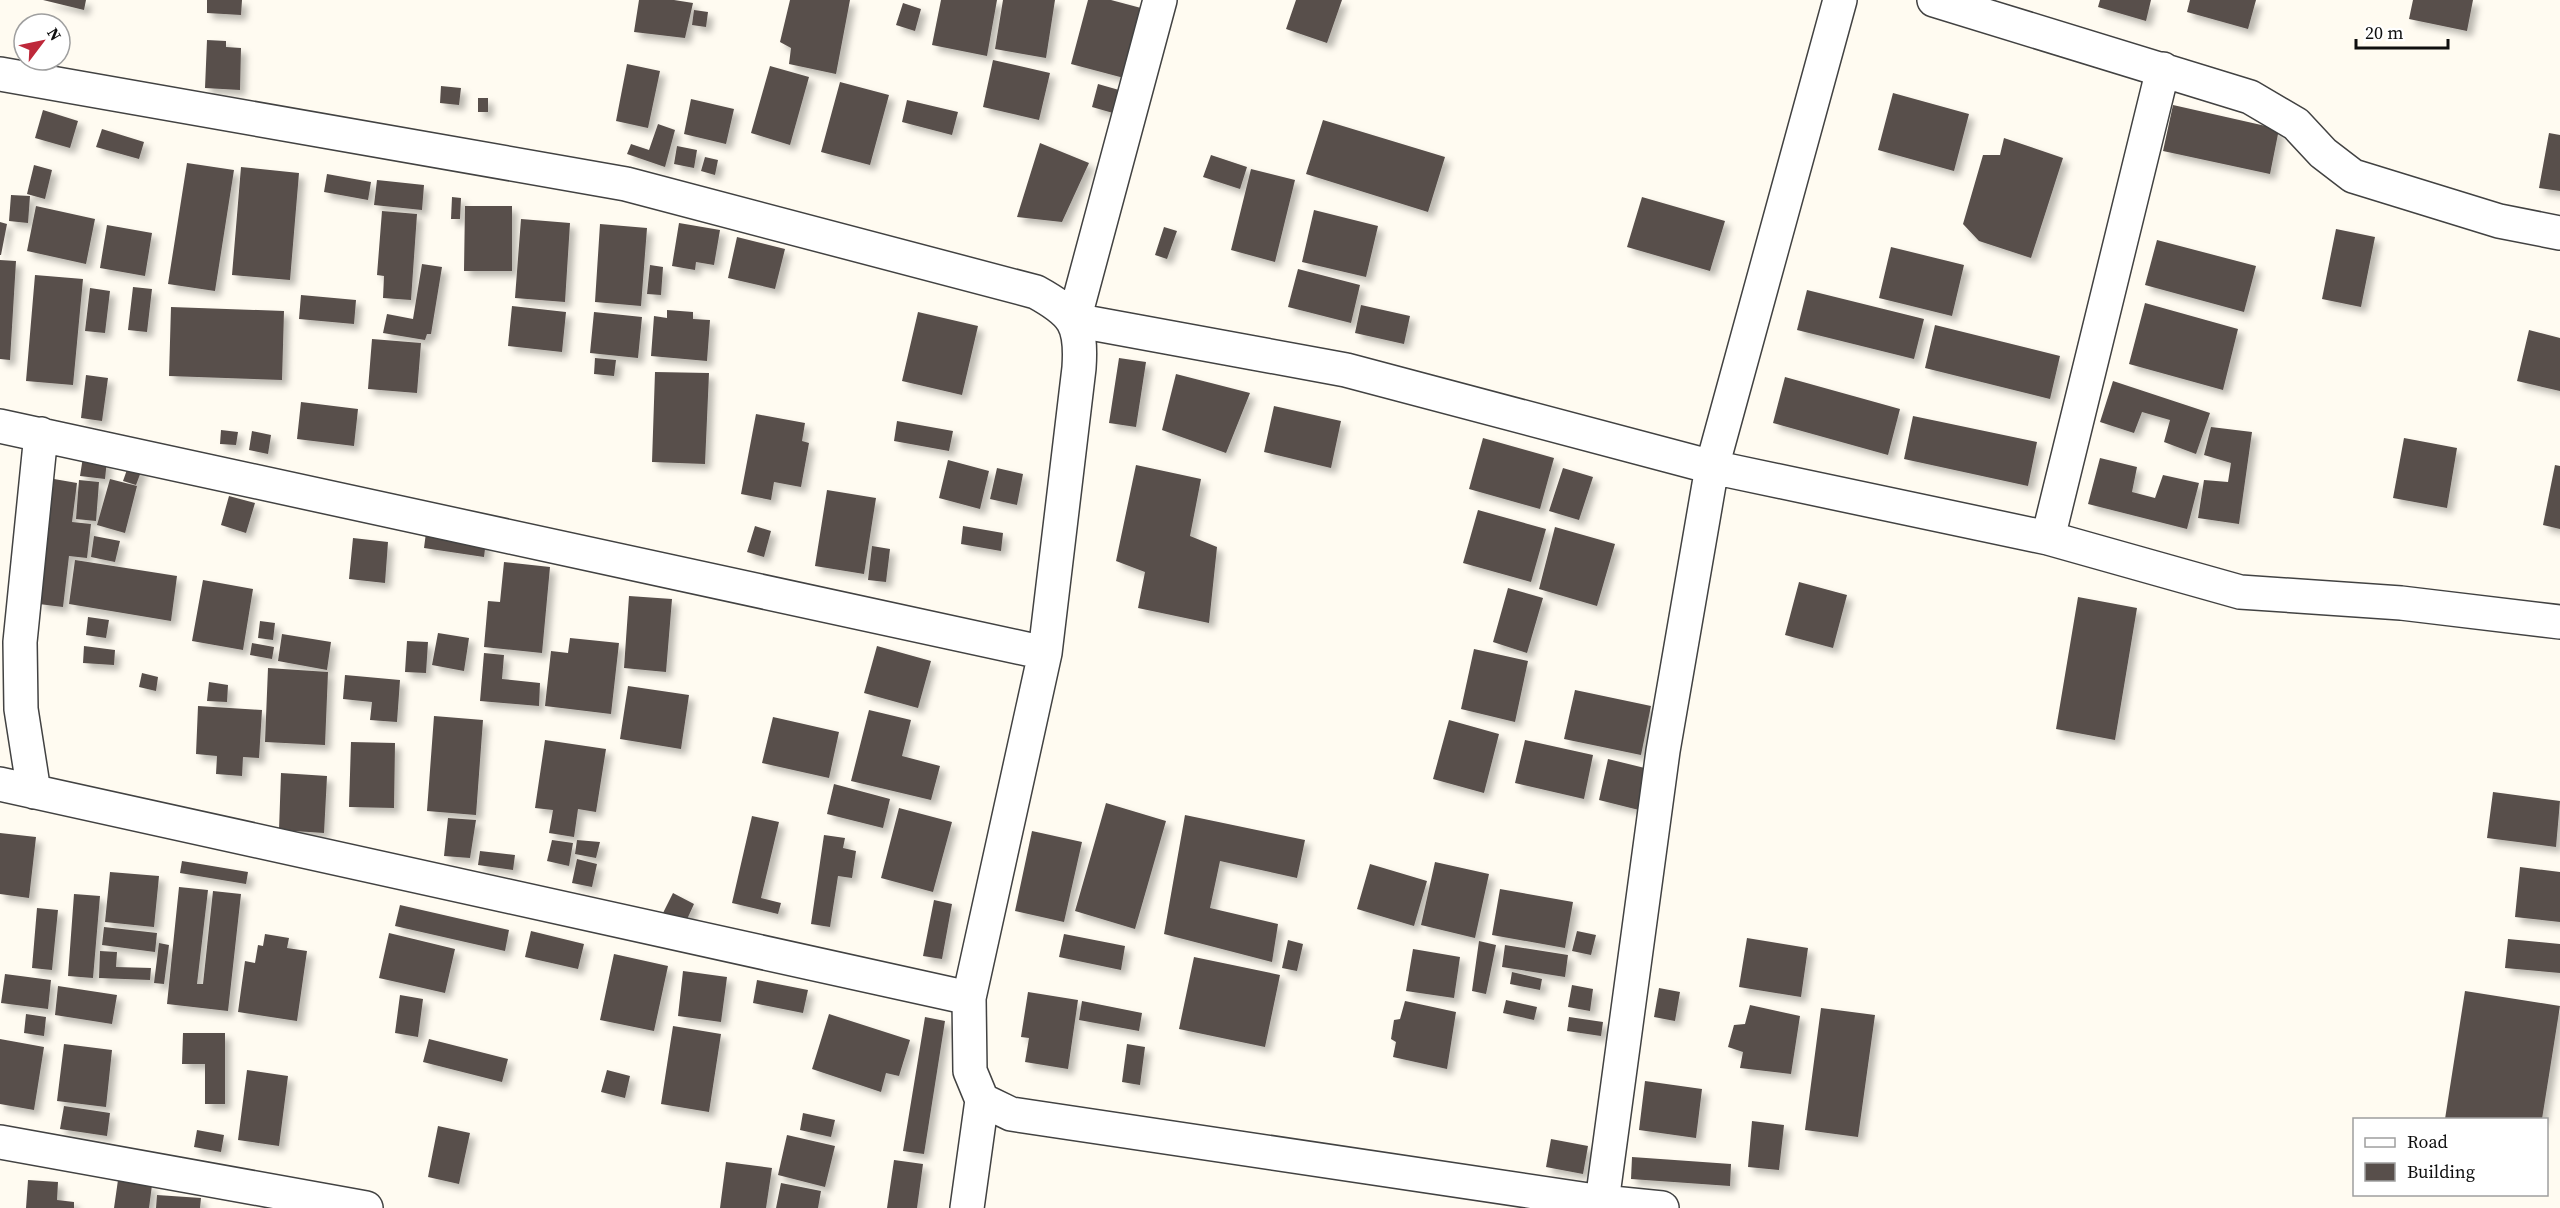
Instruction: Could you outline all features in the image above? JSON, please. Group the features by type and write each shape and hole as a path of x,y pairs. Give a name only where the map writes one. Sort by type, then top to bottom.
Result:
{"street":[{"path":"967,1208 982,1100 970,1071 969,998 1045,653 1079,368 1080,345 1074,320 1160,0"},
{"path":"1602,1202 1663,751 1712,467 1840,0"},
{"path":"1934,0 2250,97 2296,124 2323,153 2353,176 2499,221 2560,233"},
{"path":"2049,538 2163,69"},
{"path":"0,74 626,184 1036,292 1057,304 1074,320 1346,370 1712,467 2049,538 2240,592 2401,603 2560,622"},
{"path":"0,426 1045,653"},
{"path":"34,792 21,709 20,642 41,434"},
{"path":"0,668 20,642"},
{"path":"0,784 969,998"},
{"path":"982,1100 1011,1114 1602,1202 1662,1208"},
{"path":"0,1142 366,1208"}],"building":[{"path":"43,0 86,0 84,10"},
{"path":"207,0 242,0 241,15 207,13"},
{"path":"639,0 674,0 693,3 685,38 634,32"},
{"path":"790,0 850,0 836,74 789,64 791,48 780,42"},
{"path":"941,0 997,0 987,56 932,45"},
{"path":"1003,0 1055,0 1046,58 995,49"},
{"path":"1088,0 1111,0 1141,8 1124,78 1071,64"},
{"path":"1296,0 1342,0 1327,43 1286,29"},
{"path":"2100,0 2151,0 2146,21 2098,7"},
{"path":"2190,0 2256,0 2248,29 2187,12"},
{"path":"2413,0 2473,0 2467,31 2409,19"},
{"path":"903,3 921,9 915,31 896,25"},
{"path":"694,10 708,12 706,27 692,25"},
{"path":"207,40 226,41 226,47 241,48 240,90 205,88"},
{"path":"993,60 1050,73 1039,120 983,107"},
{"path":"627,64 660,71 648,128 616,121"},
{"path":"770,66 809,77 790,145 751,133"},
{"path":"840,82 889,95 870,165 821,152"},
{"path":"1098,84 1119,90 1113,113 1092,107"},
{"path":"441,86 461,88 459,105 440,103"},
{"path":"1893,93 1969,114 1954,171 1878,150"},
{"path":"478,98 488,98 488,112 478,112"},
{"path":"691,99 734,109 726,144 684,134"},
{"path":"907,100 958,112 952,135 902,122"},
{"path":"2173,105 2279,129 2270,174 2163,151"},
{"path":"43,110 78,121 70,148 35,138"},
{"path":"1323,120 1445,157 1428,212 1306,174"},
{"path":"658,124 675,130 665,167 627,154 631,144 649,150"},
{"path":"102,129 144,142 139,159 96,147"},
{"path":"2549,133 2560,135 2560,191 2539,188"},
{"path":"2004,138 2063,158 2031,258 1979,241 1963,224 1983,155 2000,155"},
{"path":"1040,143 1089,163 1062,222 1017,217"},
{"path":"677,146 697,150 694,168 674,164"},
{"path":"1211,155 1247,167 1240,189 1203,177"},
{"path":"705,157 718,160 715,175 701,171"},
{"path":"187,163 234,170 215,291 168,284"},
{"path":"34,165 52,170 45,199 27,194"},
{"path":"241,167 299,173 290,280 232,275"},
{"path":"1251,169 1295,180 1275,262 1231,250"},
{"path":"327,174 371,182 368,200 324,192"},
{"path":"377,180 424,185 422,210 374,205"},
{"path":"11,195 30,196 28,223 9,221"},
{"path":"452,197 461,198 460,219 451,219"},
{"path":"1642,197 1725,221 1710,271 1627,247"},
{"path":"36,206 95,219 86,264 27,251"},
{"path":"465,206 512,206 512,271 464,271"},
{"path":"1314,210 1378,226 1366,277 1302,262"},
{"path":"382,211 417,214 411,300 383,298 384,276 377,275"},
{"path":"521,219 570,223 565,302 515,298"},
{"path":"0,222 7,224 1,255 0,255"},
{"path":"679,223 720,230 714,265 696,262 695,270 672,266"},
{"path":"600,224 647,228 641,306 595,302"},
{"path":"107,225 152,233 145,276 100,268"},
{"path":"1164,227 1177,231 1167,259 1155,255"},
{"path":"2336,229 2375,237 2361,307 2322,299"},
{"path":"737,237 785,249 775,289 728,278"},
{"path":"2157,240 2256,266 2244,312 2145,285"},
{"path":"1891,247 1964,265 1952,316 1879,298"},
{"path":"0,260 16,261 10,360 0,359"},
{"path":"422,264 442,267 431,334 427,334 425,340 383,333 387,314 413,319"},
{"path":"650,265 663,267 661,295 647,294"},
{"path":"1298,269 1360,285 1351,323 1288,307"},
{"path":"35,275 83,279 73,385 26,381"},
{"path":"133,287 152,289 147,332 128,330"},
{"path":"90,288 110,291 105,333 85,331"},
{"path":"1807,290 1924,319 1914,359 1797,330"},
{"path":"301,295 356,300 354,324 299,319"},
{"path":"2145,303 2238,329 2223,390 2129,364"},
{"path":"1361,305 1410,316 1404,344 1355,333"},
{"path":"512,306 566,312 562,352 508,346"},
{"path":"171,307 284,311 282,380 169,376"},
{"path":"667,310 693,312 693,319 710,320 707,361 651,356 654,316 667,318"},
{"path":"594,312 642,317 638,358 590,353"},
{"path":"918,312 978,326 962,395 902,381"},
{"path":"1935,325 2060,356 2050,399 1925,368"},
{"path":"2529,330 2560,338 2560,391 2517,381"},
{"path":"372,339 421,343 417,393 368,389"},
{"path":"595,358 616,360 614,376 594,374"},
{"path":"1119,358 1146,362 1136,427 1109,423"},
{"path":"655,372 709,373 705,464 652,462"},
{"path":"1176,374 1250,393 1226,453 1162,430"},
{"path":"86,375 108,378 102,421 81,418"},
{"path":"1785,377 1900,409 1888,455 1773,423"},
{"path":"2113,381 2210,413 2196,454 2164,442 2170,420 2142,412 2134,433 2100,422"},
{"path":"301,402 358,409 354,446 297,439"},
{"path":"1274,406 1341,421 1331,468 1264,452"},
{"path":"756,414 805,423 802,441 809,443 801,487 774,482 771,500 741,494"},
{"path":"1913,416 2037,442 2028,486 1904,459"},
{"path":"897,421 953,431 949,451 894,441"},
{"path":"2211,427 2252,432 2239,524 2198,518 2204,480 2228,482 2231,463 2204,455"},
{"path":"221,430 238,432 236,445 220,444"},
{"path":"252,431 271,435 268,454 249,450"},
{"path":"1483,438 1554,458 1540,509 1469,489"},
{"path":"2404,438 2457,448 2447,508 2393,498"},
{"path":"83,457 107,460 105,479 80,476"},
{"path":"2100,458 2137,467 2132,492 2155,498 2163,475 2199,483 2187,529 2088,504"},
{"path":"948,460 989,471 980,509 939,498"},
{"path":"129,464 142,469 136,485 123,481"},
{"path":"1136,465 1201,479 1190,536 1217,547 1209,623 1138,608 1145,572 1116,561"},
{"path":"2555,465 2560,466 2560,529 2543,525"},
{"path":"997,468 1023,474 1017,505 990,499"},
{"path":"1563,468 1593,477 1579,520 1549,511"},
{"path":"54,479 77,483 72,522 91,524 87,558 69,556 63,607 39,604"},
{"path":"110,479 137,486 125,533 97,525"},
{"path":"79,480 99,482 96,521 76,519"},
{"path":"827,490 876,498 864,574 815,566"},
{"path":"229,496 255,503 246,533 221,525"},
{"path":"1478,510 1546,529 1531,582 1463,563"},
{"path":"427,525 487,533 484,557 424,548"},
{"path":"755,526 771,531 764,557 747,552"},
{"path":"963,526 1003,533 1001,551 961,544"},
{"path":"1555,527 1615,544 1597,606 1539,589"},
{"path":"94,536 120,541 115,562 91,557"},
{"path":"353,538 388,542 385,583 349,579"},
{"path":"872,546 890,549 886,582 868,580"},
{"path":"75,560 177,576 171,621 69,604"},
{"path":"504,562 550,567 542,653 484,647 488,601 500,602"},
{"path":"203,580 253,589 243,650 192,641"},
{"path":"1799,582 1847,595 1833,648 1785,635"},
{"path":"1508,588 1543,598 1527,653 1493,642"},
{"path":"629,596 672,599 666,672 624,668"},
{"path":"2078,597 2137,608 2115,740 2056,729"},
{"path":"88,617 109,620 106,638 86,635"},
{"path":"260,621 275,623 273,640 258,638"},
{"path":"438,633 469,638 464,671 432,665"},
{"path":"282,634 331,642 327,670 278,661"},
{"path":"570,638 619,643 611,714 545,706 551,651 568,653"},
{"path":"407,641 428,642 426,673 405,672"},
{"path":"252,643 274,647 272,659 250,655"},
{"path":"84,646 115,650 114,665 83,663"},
{"path":"877,646 931,661 918,708 864,693"},
{"path":"1474,649 1528,661 1515,722 1461,709"},
{"path":"484,653 504,655 502,679 540,683 539,706 480,701"},
{"path":"268,668 328,672 325,745 265,742"},
{"path":"142,673 158,677 156,691 139,687"},
{"path":"345,675 400,680 397,722 370,720 372,702 343,699"},
{"path":"209,682 228,685 227,702 207,701"},
{"path":"628,686 689,695 681,749 620,739"},
{"path":"1575,690 1651,706 1641,755 1564,739"},
{"path":"198,706 262,710 259,758 243,757 242,776 216,774 217,756 196,754"},
{"path":"869,710 911,720 902,756 940,766 931,800 851,781"},
{"path":"434,716 483,720 476,815 427,811"},
{"path":"773,717 839,732 829,778 762,763"},
{"path":"1449,720 1499,734 1484,793 1433,779"},
{"path":"545,740 606,749 596,812 578,809 574,837 549,833 553,810 535,808"},
{"path":"1525,740 1593,755 1584,799 1515,783"},
{"path":"351,742 395,743 394,808 349,807"},
{"path":"1608,759 1657,771 1647,812 1599,800"},
{"path":"281,773 327,776 324,833 279,830"},
{"path":"834,784 890,799 883,828 827,814"},
{"path":"2493,792 2560,801 2556,847 2487,838"},
{"path":"1106,803 1166,821 1135,929 1075,911"},
{"path":"899,808 952,822 933,892 881,878"},
{"path":"1185,815 1305,840 1297,878 1220,861 1210,908 1278,924 1272,962 1164,934"},
{"path":"752,816 779,822 761,898 781,903 778,914 732,903"},
{"path":"448,818 476,820 470,858 444,856"},
{"path":"1032,831 1082,842 1064,922 1015,911"},
{"path":"0,833 36,837 29,898 0,894"},
{"path":"824,835 845,838 843,848 856,851 852,878 838,876 830,927 811,924"},
{"path":"552,840 573,843 569,866 547,861"},
{"path":"577,840 600,842 596,858 575,854"},
{"path":"480,851 515,855 513,870 478,865"},
{"path":"577,859 597,864 592,887 572,883"},
{"path":"182,861 248,872 246,884 180,873"},
{"path":"1435,862 1489,874 1475,938 1421,925"},
{"path":"1370,864 1427,881 1414,926 1357,909"},
{"path":"2520,867 2560,872 2560,922 2515,917"},
{"path":"110,872 159,876 154,927 105,922"},
{"path":"179,887 208,890 197,984 203,984 213,891 241,894 228,1011 167,1004"},
{"path":"1500,889 1573,902 1565,948 1492,935"},
{"path":"673,893 694,904 684,926 662,915"},
{"path":"74,894 100,896 93,978 68,976"},
{"path":"934,900 952,904 942,959 923,956"},
{"path":"400,905 509,930 505,951 395,926"},
{"path":"37,908 58,910 52,970 32,968"},
{"path":"104,927 157,933 155,952 102,945"},
{"path":"531,931 584,944 578,969 525,957"},
{"path":"1577,931 1596,935 1591,955 1572,951"},
{"path":"389,933 455,949 445,993 379,978"},
{"path":"265,934 289,938 287,948 307,951 297,1021 238,1012 245,961 255,963 258,945 263,946"},
{"path":"1064,934 1125,946 1121,970 1059,957"},
{"path":"1747,938 1808,948 1801,997 1739,987"},
{"path":"2508,939 2560,944 2560,973 2505,968"},
{"path":"1288,940 1303,944 1297,971 1282,968"},
{"path":"1479,941 1496,945 1486,994 1472,991"},
{"path":"159,943 169,945 164,984 154,983"},
{"path":"1505,945 1568,955 1565,977 1502,967"},
{"path":"1413,949 1460,957 1454,998 1406,991"},
{"path":"100,951 117,952 116,967 151,968 150,980 99,978"},
{"path":"614,954 668,966 654,1031 600,1020"},
{"path":"1194,957 1280,975 1265,1047 1179,1029"},
{"path":"683,971 727,977 721,1022 678,1016"},
{"path":"1512,972 1542,979 1540,990 1510,984"},
{"path":"5,974 51,980 48,1009 1,1003"},
{"path":"757,980 808,990 803,1013 753,1003"},
{"path":"1572,985 1593,989 1590,1011 1568,1007"},
{"path":"58,986 117,995 112,1024 55,1015"},
{"path":"1659,988 1680,992 1675,1021 1654,1017"},
{"path":"2465,991 2560,1006 2542,1118 2445,1118"},
{"path":"1028,992 1078,1000 1068,1069 1025,1062 1029,1038 1021,1037"},
{"path":"400,995 423,999 418,1037 395,1033"},
{"path":"1506,1000 1537,1007 1534,1020 1503,1013"},
{"path":"1082,1001 1142,1013 1139,1031 1079,1020"},
{"path":"1405,1001 1456,1012 1447,1069 1393,1057 1396,1042 1391,1039 1394,1020 1400,1019"},
{"path":"1750,1005 1800,1016 1791,1074 1740,1068 1743,1052 1728,1047 1734,1025 1745,1024"},
{"path":"1821,1008 1875,1015 1858,1137 1805,1130"},
{"path":"26,1014 46,1017 44,1036 24,1033"},
{"path":"829,1014 910,1040 899,1076 886,1073 881,1092 812,1069"},
{"path":"925,1017 945,1021 924,1154 903,1151"},
{"path":"1569,1017 1603,1022 1601,1036 1567,1031"},
{"path":"673,1026 721,1034 709,1112 661,1104"},
{"path":"183,1033 225,1033 225,1104 205,1104 205,1064 182,1064"},
{"path":"0,1039 44,1047 34,1110 0,1104"},
{"path":"429,1039 508,1059 502,1082 423,1062"},
{"path":"64,1044 112,1050 106,1107 57,1101"},
{"path":"1127,1044 1145,1047 1140,1085 1122,1082"},
{"path":"247,1070 288,1076 279,1146 238,1140"},
{"path":"607,1070 630,1076 625,1098 601,1092"},
{"path":"1645,1081 1702,1089 1696,1138 1639,1130"},
{"path":"64,1106 110,1113 107,1136 60,1129"},
{"path":"803,1113 835,1120 831,1137 800,1130"},
{"path":"1752,1121 1784,1125 1779,1170 1748,1167"},
{"path":"438,1126 470,1133 459,1184 428,1177"},
{"path":"197,1130 224,1135 221,1152 194,1147"},
{"path":"787,1135 835,1146 825,1187 778,1175"},
{"path":"1551,1139 1588,1146 1583,1174 1546,1167"},
{"path":"1632,1157 1731,1164 1730,1186 1631,1179"},
{"path":"894,1160 923,1164 917,1208 887,1208"},
{"path":"726,1162 772,1168 766,1208 720,1208"},
{"path":"28,1180 58,1182 57,1200 74,1202 74,1208 26,1208"},
{"path":"118,1180 152,1185 149,1208 114,1208"},
{"path":"781,1183 821,1191 818,1208 776,1208"},
{"path":"157,1195 201,1198 200,1208 156,1208"}]}
